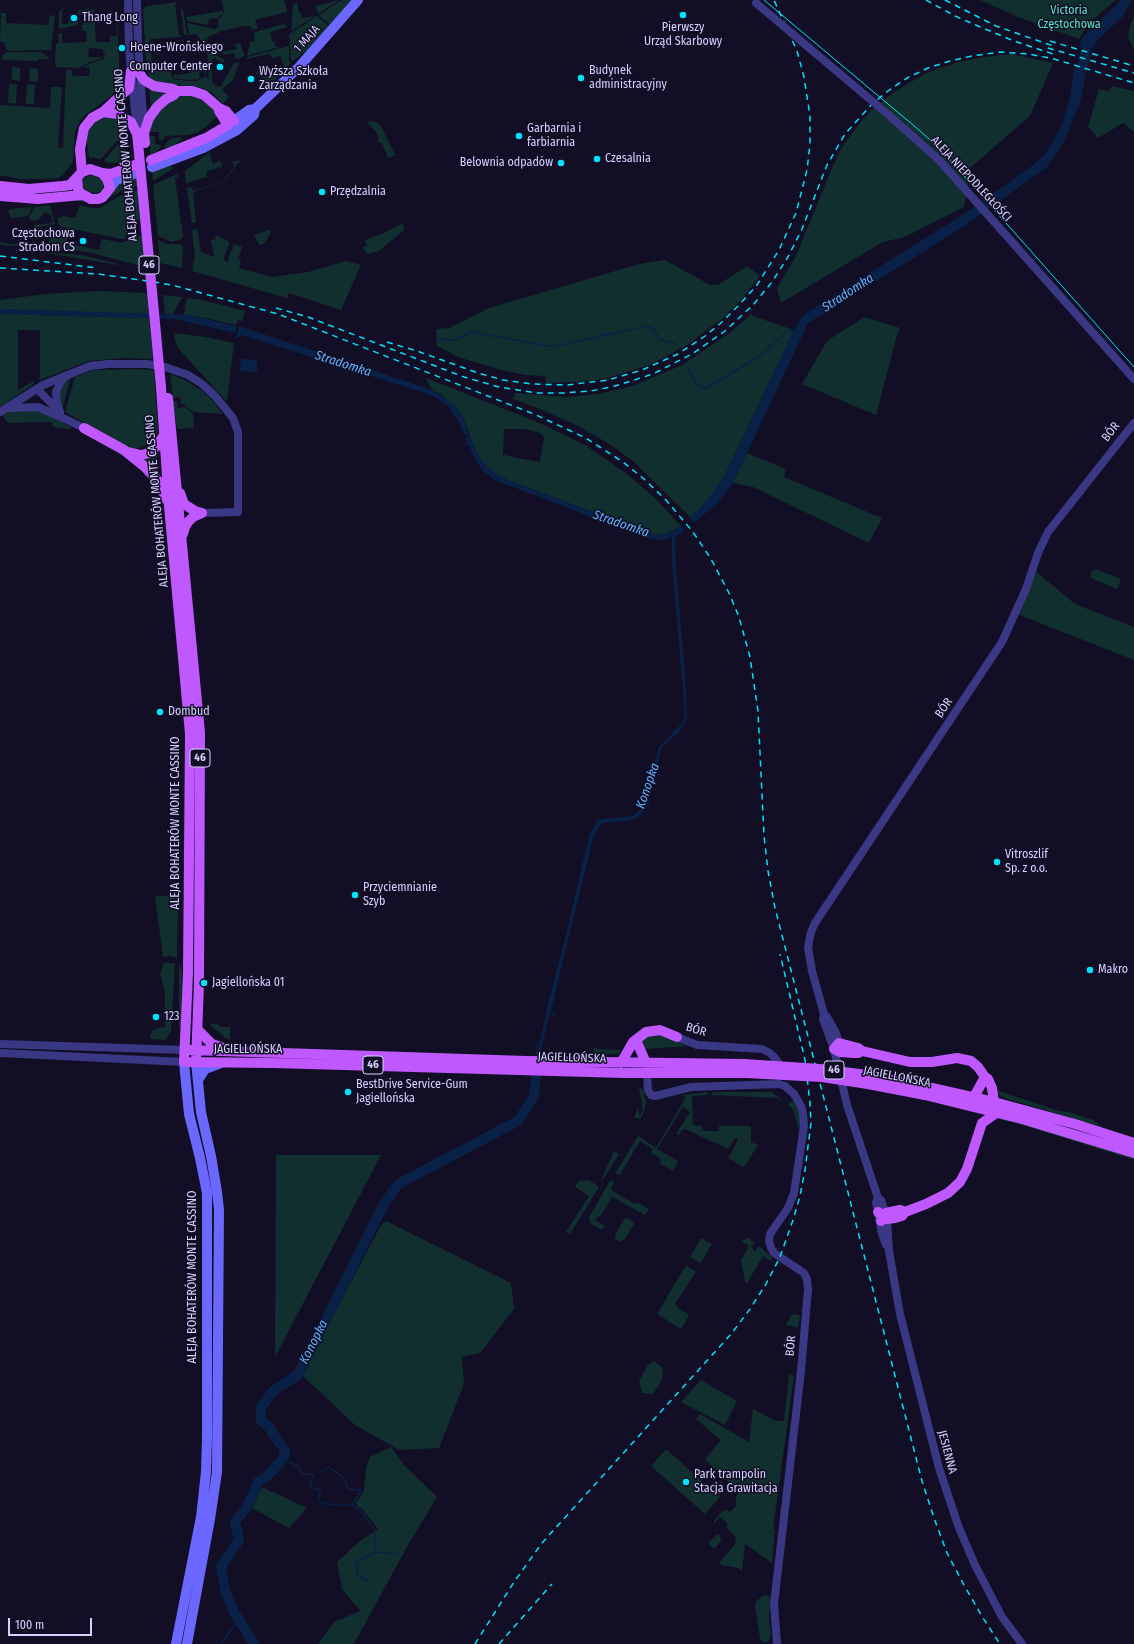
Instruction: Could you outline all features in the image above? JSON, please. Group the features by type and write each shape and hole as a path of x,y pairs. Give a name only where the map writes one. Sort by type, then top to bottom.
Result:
{"main road":[{"name":"1 MAJA","path":"151,163 175,155 233,125 249,110 255,109 299,67 358,0"},
{"path":"82,195 78,189 82,132 92,118 103,112 128,88 136,72 148,84 160,88 201,93 208,97 219,108 219,112 233,125"},
{"path":"141,138 149,118 157,107 166,99 174,95 177,91"},
{"path":"103,112 124,117 131,122 141,138"},
{"name":"ALEJA BOHATERÓW MONTE CASSINO","path":"141,138 164,387 177,486 200,733 198,1030 196,1062 201,1112 218,1192 219,1210 217,1472 210,1519 186,1644"},
{"path":"82,145 85,148 92,170"},
{"path":"0,186 30,189 52,188 70,185 79,175 92,170 111,174 136,169 114,182 106,195 98,199 91,199 82,195 38,199 0,196"},
{"path":"102,173 107,179 110,188"},
{"name":"ALEJA BOHATERÓW MONTE CASSINO","path":"164,387 164,434 169,506 190,734 188,974 184,1062 189,1114 207,1193 206,1472 201,1517 176,1644"},
{"path":"84,428 124,450 145,467 158,481 169,506"},
{"path":"124,450 141,455 149,453 156,447 164,434"},
{"path":"177,486 184,504 195,511 202,513"},
{"path":"182,539 188,522 193,517 202,513"},
{"path":"198,1030 212,1044 232,1051"},
{"path":"620,1063 633,1042 646,1032 654,1030 664,1031 677,1037"},
{"path":"636,1040 647,1068"},
{"path":"838,1048 858,1053 862,1051 904,1062 916,1063 961,1058 974,1063 982,1071 992,1088 994,1102"},
{"name":"JAGIELLOŃSKA","path":"185,1050 550,1066 745,1068 924,1090 974,1102 998,1112 1134,1153"},
{"name":"JAGIELLOŃSKA","path":"184,1062 526,1065"},
{"path":"198,1080 205,1069 221,1063"},
{"name":"JAGIELLOŃSKA","path":"550,1066 620,1063 647,1068"},
{"path":"982,1123 976,1115 974,1102 985,1077"},
{"name":"JAGIELLOŃSKA","path":"974,1102 994,1102 1075,1124 1134,1143"},
{"path":"883,1217 900,1210 906,1212 948,1193 960,1182 967,1169 982,1123 998,1112"}],"street":[{"name":"ALEJA BOHATERÓW MONTE CASSINO","path":"128,0 136,72 141,138"},
{"name":"ALEJA BOHATERÓW MONTE CASSINO","path":"136,72 137,0"},
{"name":"ALEJA NIEPODLEGŁOŚCI","path":"754,1 891,117 939,160 1134,379"},
{"path":"3,410 35,390 66,375 90,366 140,363 165,367 180,372 202,384 215,396 235,422 238,437 238,512 202,513"},
{"path":"62,414 56,404 56,392 66,375"},
{"path":"35,390 35,399 40,408"},
{"path":"35,390 62,414 84,428"},
{"path":"3,410 30,406 62,414"},
{"name":"BÓR","path":"883,1217 881,1200 878,1198 849,1111 841,1074 838,1048 823,1019 824,1014 808,956 809,939 812,927 1002,642 1026,589 1038,553 1048,532 1134,423"},
{"name":"BÓR","path":"677,1037 697,1045 747,1048 764,1050 770,1053 778,1062 779,1084 785,1086 794,1094 801,1106 804,1126 794,1193 788,1208 772,1230 769,1241 774,1253 804,1273 807,1279 808,1292 801,1371 774,1604 777,1644"},
{"name":"JAGIELLOŃSKA","path":"0,1044 185,1050"},
{"name":"JAGIELLOŃSKA","path":"0,1053 184,1062"},
{"path":"166,1061 178,1068 185,1080"},
{"path":"647,1068 648,1090 651,1095 655,1096 691,1087 779,1084"},
{"name":"JESIENNA","path":"883,1217 900,1314 949,1502 975,1565 1002,1617 1022,1644"}],"green space":[{"path":"222,0 284,0 287,12 255,20 258,29 252,29 250,26 244,26 221,31 207,38 206,44 204,44 206,40 202,42 196,34 184,35 181,9 183,9 187,34 189,33 187,23 215,29 219,26 218,20 224,13"},
{"path":"342,0 351,0 330,25 319,15"},
{"name":"Victoria Częstochowa","path":"980,0 1116,0 1089,23 1079,39 1018,17"},
{"path":"338,1 318,14 316,6"},
{"path":"177,2 175,5 179,35 182,35 180,37 150,39 152,63 157,63 158,70 170,69 172,79 196,81 205,77 206,75 203,71 204,65 207,65 206,78 209,78 207,51 225,60 223,63 214,58 209,66 212,69 212,83 219,87 234,63 239,63 233,80 222,89 229,97 223,104 212,93 203,88 159,83 149,77 146,59 143,9 147,6"},
{"path":"297,3 299,13 301,13 302,18 315,16 291,31 293,4"},
{"path":"62,9 65,9 62,11 62,24 68,24 68,21 78,21 78,25 59,29 59,12"},
{"path":"94,9 96,42 110,42 110,36 117,36 116,15 110,11 117,14 120,84 118,88 109,98 85,115 79,123 75,131 73,162 63,175 58,178 43,179 20,179 0,176 0,105 50,108 51,87 62,87 58,147 63,148 66,70 72,70 72,75 74,76 89,76 90,68 83,67 104,59 103,55 105,55 105,52 103,52 103,49 89,48 88,57 101,57 100,59 79,68 56,67 56,44 59,43 58,33 62,33 62,43 87,42 86,31 83,31 81,26 84,24 84,15 78,15 78,10"},
{"path":"223,11 217,19 209,19 208,25 187,21 186,17"},
{"path":"1,13 6,13 6,23 48,25 50,15 55,16 51,50 8,51 3,42 0,41"},
{"path":"317,16 329,26 306,51 293,61 291,60 289,34"},
{"path":"1134,17 1134,49 1128,38 1130,25"},
{"path":"284,24 287,27 270,32 272,41 274,41 276,47 286,45 247,56 250,42 255,41 255,32"},
{"path":"240,43 245,56 236,59 234,53 226,55 220,52 236,49 235,44"},
{"path":"289,46 289,61 291,63 286,68 280,56 272,58 269,54 247,59 247,57"},
{"path":"7,52 41,52 50,59 39,59 38,61 2,60 3,55"},
{"path":"1011,54 1053,63 1030,116 971,167 964,207 905,237 883,242 781,303 777,288 796,256 832,168 842,147 873,108 896,91 924,74 955,63 984,57"},
{"path":"201,65 203,65 203,68 199,73 200,77 198,79 189,80 172,78 174,75 191,73 191,69 200,68"},
{"path":"12,67 20,68 20,81 12,80"},
{"path":"276,67 283,71 267,89 265,87 267,83 255,72"},
{"path":"30,68 38,69 38,82 29,81"},
{"path":"9,84 17,84 16,104 8,103"},
{"path":"27,84 37,85 35,86 34,104 26,104"},
{"path":"1112,86 1134,91 1134,132 1123,123 1098,138 1088,127 1099,89 1108,91"},
{"path":"149,87 174,91 151,110"},
{"path":"192,95 208,101 218,116 198,132 189,135 164,136 164,139 159,141 159,132 150,132 153,114 179,96"},
{"path":"105,116 123,119 128,131 121,133 124,141 117,141 101,159 89,157 86,136 91,124"},
{"path":"366,121 376,122 381,126 395,155 388,158 382,143 379,143 377,133"},
{"path":"150,136 155,136 155,144 161,145 161,147 158,151 150,154"},
{"path":"181,137 182,140 165,148 164,146 170,139"},
{"path":"119,144 135,157 114,163 105,162 105,159"},
{"path":"210,152 212,163 214,164 220,160 222,165 221,168 219,167 206,172 207,177 186,183 185,171"},
{"path":"243,157 224,181 193,192 196,223 192,223 187,188 192,187 193,191 223,181 234,167 232,161 238,161"},
{"path":"168,165 174,168 153,181 152,171"},
{"path":"177,174 178,177 175,178 183,237 180,240 172,242 158,236 153,185"},
{"path":"88,176 94,176 103,180 104,183 102,190 93,193 82,188 82,180"},
{"path":"136,176 137,186 121,191 108,199 118,184"},
{"path":"138,190 140,220 126,225 128,233 125,239 62,227 59,225 57,218 64,216 75,218 80,205 91,208 100,208 119,196"},
{"path":"70,199 106,200 101,203 92,204"},
{"path":"50,205 55,224 34,228 34,225 52,223 51,215 47,213 44,213 38,220 31,221 29,217 34,207"},
{"path":"32,207 28,216 11,218 8,211 11,209"},
{"path":"403,223 404,230 379,251 368,254 364,250 363,247 367,246 365,240 384,233"},
{"path":"193,229 197,229 201,252 214,257 211,240 216,239 215,234 230,242 223,260 229,262 228,259 234,244 242,247 238,259 241,260 239,268 272,277 308,272 346,261 361,265 341,310 289,293 287,298 192,271 195,256 192,232"},
{"path":"271,229 270,234 264,244 259,245 254,235"},
{"path":"66,231 68,233 67,245 12,243 49,243 49,234"},
{"path":"142,236 145,267 92,253 65,249 0,245 0,242 12,244 68,246 69,244 99,250 103,239 122,243 133,237"},
{"path":"158,240 167,244 181,244 183,247 182,268 160,263"},
{"path":"41,252 82,255 118,265"},
{"path":"665,260 710,285 718,285 747,266 760,276 740,301 723,318 687,345 650,365 607,378 581,382 546,383 545,376 525,375 501,370 458,357 437,346 436,329 449,328 489,308 639,264"},
{"path":"98,291 147,293 149,314 0,309 0,300 45,294"},
{"path":"163,295 182,297 173,314 165,314"},
{"path":"187,298 202,300 245,311 242,321 238,320 236,325 206,318 183,315 186,308 184,307"},
{"path":"0,314 149,318 153,359 123,358 89,361 40,380 38,379 40,377 40,330 18,330 18,390 34,381 34,384 0,407"},
{"path":"751,314 794,330 723,479 710,498 691,518 634,462 611,445 576,425 513,399 515,393 567,397 598,394 632,386 682,365 731,332"},
{"path":"864,317 900,328 876,415 802,384 827,341"},
{"path":"174,333 234,343 227,402 178,348"},
{"path":"93,370 154,370 158,429 156,437 152,442 140,448 131,449 65,412 75,377"},
{"path":"170,374 185,380 202,391 212,400 223,414 193,412 184,404 181,404 180,397 173,398"},
{"path":"71,377 62,410 57,400 63,382"},
{"path":"426,378 535,421 585,445 627,474 655,498 681,526 665,534 655,535 510,481 492,471 482,462 474,447 462,415 442,395 432,390","holes":["504,429 526,429 540,433 544,437 540,462 503,454"]},
{"path":"173,401 177,401 177,408 186,407 193,414 194,428 177,429"},
{"path":"29,408 46,414 71,427 71,429 53,427 52,422 8,423 2,415 8,411"},
{"path":"155,453 157,456 158,476 142,457"},
{"path":"747,453 786,469 784,477 882,518 869,543 753,487 733,483"},
{"path":"1095,569 1121,579 1117,589 1091,578 1091,572"},
{"path":"1034,570 1075,604 1134,627 1134,660 1017,614"},
{"path":"155,896 178,896 177,958 170,956 163,957"},
{"path":"175,963 171,1031 166,1040 151,1039 150,1035 153,1030 165,1027 165,991 160,974 163,964"},
{"path":"179,964 182,971 181,1027 179,1027"},
{"path":"209,1024 218,1024 220,1027 230,1027 230,1039 227,1039"},
{"path":"658,1034 688,1046 644,1049 642,1051 642,1041 647,1036"},
{"path":"594,1046 597,1049 621,1050 618,1054 593,1054"},
{"path":"639,1088 643,1089 646,1102 640,1120 639,1118 634,1117 638,1108 640,1116 643,1109"},
{"path":"996,1090 1059,1111 1069,1112 1093,1120 1103,1127 1007,1099 999,1095"},
{"path":"707,1092 708,1095 692,1096 693,1125 702,1126 703,1131 719,1131 719,1126 751,1126 751,1142 758,1145 744,1167 728,1158 738,1140 735,1138 728,1149 685,1129 682,1130 679,1135 676,1134 690,1112 683,1107 657,1149 678,1161 673,1171 659,1163 661,1162 660,1158 651,1153 653,1149 640,1141 620,1175 616,1174 638,1136 656,1148 686,1097 681,1095"},
{"path":"713,1092 772,1092 784,1102 777,1098 711,1095"},
{"path":"794,1101 798,1108 801,1122 799,1131 794,1111 788,1104"},
{"path":"998,1117 1134,1156 1134,1160 1026,1126 995,1118"},
{"path":"614,1151 619,1154 604,1178 601,1180"},
{"path":"276,1155 381,1155 275,1357"},
{"path":"589,1180 599,1187 570,1234 566,1232 589,1196 575,1187 579,1181"},
{"path":"610,1181 614,1182 611,1190 635,1204 636,1202 649,1209 645,1215 612,1197 600,1217 598,1216 595,1220 605,1226 601,1230 590,1223 589,1217"},
{"path":"627,1218 633,1221 634,1224 625,1239 619,1242 615,1239 615,1236 624,1219"},
{"path":"386,1221 511,1283 514,1309 480,1353 462,1357 464,1384 439,1448 399,1450 355,1425 302,1375 381,1225"},
{"path":"701,1238 712,1244 701,1263 690,1257"},
{"path":"748,1238 755,1243 751,1247 755,1251 759,1246 772,1257 771,1261 763,1256 747,1283 745,1282 741,1260 749,1246 741,1241"},
{"path":"686,1265 696,1272 675,1304 679,1307 678,1308 689,1315 681,1329 657,1314"},
{"path":"792,1314 800,1315 798,1328 786,1325"},
{"path":"654,1361 663,1368 662,1380 653,1394 642,1393 639,1381 648,1365"},
{"path":"789,1373 794,1376 773,1529 775,1530 772,1563 745,1544 742,1571 738,1568 719,1563 736,1543 735,1536 726,1527 728,1524 720,1517 714,1524 714,1521 723,1511 727,1510 730,1512 736,1506 736,1498 739,1492 705,1459 721,1440 696,1419 700,1414 749,1442 753,1409 775,1421 784,1421"},
{"path":"701,1380 737,1401 725,1425 681,1402"},
{"path":"391,1447 404,1465 437,1497 408,1545 354,1644 318,1644 334,1622 360,1611 342,1589 337,1562 360,1541 378,1529 363,1510 355,1504 364,1491 366,1468 370,1457"},
{"name":"Park trampolin Stacja Grawitacja","path":"666,1449 720,1497 705,1514 651,1466"},
{"path":"262,1487 307,1508 289,1528 252,1508"},
{"path":"717,1534 720,1536 721,1541 714,1549 708,1543"},
{"path":"765,1595 770,1596 769,1622 771,1632 769,1641 763,1643 760,1639 755,1605 756,1601"}],"water":[{"path":"1121,0 1132,0 1123,16 1098,40 1091,50 1079,47 1082,38"},
{"path":"1074,68 1084,71 1084,83 1080,103 1063,143 1047,167 997,203 992,196 1042,158 1053,142 1062,125 1070,97"},
{"path":"973,208 979,216 808,323 733,483 718,503 675,538 676,569 685,677 688,677 685,679 687,719 679,733 662,747 648,796 649,805 639,816 632,820 602,823 594,834 551,1010 556,1015 555,1016 550,1012 540,1055 535,1055 538,1046 533,1045 539,1044 587,845 591,831 597,822 595,820 632,816 641,809 659,747 683,722 685,713 672,563 672,537 663,540 646,538 495,480 483,471 476,461 465,437 469,436 482,462 492,471 510,481 655,535 673,531 702,507 723,479 794,330 803,315"},
{"path":"0,309 189,315 237,326 235,333 176,319 0,314"},
{"path":"239,326 432,390 454,404 462,415 468,434 464,435 459,422 447,405 431,395 242,335 236,339"},
{"path":"241,359 257,360 257,372 240,371"}],"pier":[{"path":"689,517 695,524 686,532 680,524"}],"waterway":[{"name":"Stradomka","path":"1078,82 1088,44 1092,38"},
{"name":"Stradomka","path":"965,219 1004,192"},
{"path":"482,334 549,346 561,345 647,326 654,329 660,340 675,343 677,346"},
{"path":"437,339 453,340 472,331 479,333"},
{"path":"689,369 695,382 705,389 760,356 787,331 794,331"},
{"name":"Stradomka","path":"463,444 469,443"},
{"name":"Konopka","path":"254,1644 234,1612 225,1590 221,1567 239,1540 235,1522 247,1507 258,1482 267,1476 283,1459 285,1451 268,1426 261,1421 261,1407 273,1391 298,1375 385,1202 396,1187 402,1182 518,1121 534,1096 536,1076"},
{"path":"283,1459 300,1467 300,1473 314,1475 309,1487 320,1490 318,1499 322,1503 333,1505 352,1505 362,1512 374,1529 376,1552 356,1563 358,1576 368,1581"},
{"path":"322,1472 329,1467 344,1478 348,1489 361,1490 352,1505"},
{"path":"376,1552 397,1554"},
{"path":"221,1644 239,1620"}],"tram line":[{"path":"764,0 941,150 1134,367"}],"railway":[{"path":"387,342 503,380 532,384 567,385 608,380 642,370 678,354 721,323 757,285 779,250 796,213 807,170 810,144 810,116 804,77 797,51 774,0"},
{"path":"926,0 955,16 978,26 1014,41 1053,54"},
{"path":"945,0 996,26 1056,47"},
{"path":"1050,41 1134,66"},
{"path":"1048,48 1134,73"},
{"path":"276,308 308,317 464,377 499,387 537,393 563,393 591,391 615,386 653,374 692,354 725,331 753,305 772,282 788,257 802,229 827,165 845,134 873,103 907,78 928,68 950,61 1000,52 1029,54 1054,59 1134,83"},
{"path":"0,256 97,268"},
{"path":"0,268 98,274 154,282 172,285 278,314 534,414 586,438 623,462 644,479 666,500 693,532 711,559 729,593 739,617 750,657 758,711 764,836 768,871 775,908 922,1481 947,1553 983,1618 1000,1644"},
{"path":"475,1644 514,1582 542,1543 732,1333 766,1284 780,1257 800,1196 811,1123 805,1060 780,954"},
{"path":"499,1644 552,1584"}],"place":[{"name":"Pierwszy Urząd Skarbowy","path":"683,15"},
{"name":"Thang Long","path":"74,18"},
{"name":"Hoene-Wrońskiego","path":"122,48"},
{"name":"Computer Center","path":"220,67"},
{"name":"Budynek administracyjny","path":"581,78"},
{"name":"Wyższa Szkoła Zarządzania","path":"251,79"},
{"name":"Garbarnia i farbiarnia","path":"519,136"},
{"name":"Czesalnia","path":"597,159"},
{"name":"Belownia odpadów","path":"561,163"},
{"name":"Przędzalnia","path":"322,192"},
{"name":"Częstochowa Stradom CS","path":"83,241"},
{"name":"Dombud","path":"160,712"},
{"name":"Vitroszlif Sp. z o.o.","path":"997,862"},
{"name":"Przyciemnianie Szyb","path":"355,895"},
{"name":"Makro","path":"1090,970"},
{"name":"Jagiellońska 01","path":"204,983"},
{"name":"123","path":"156,1017"},
{"name":"BestDrive Service-Gum Jagiellońska","path":"348,1092"},
{"name":"Park trampolin Stacja Grawitacja","path":"686,1482"}]}
